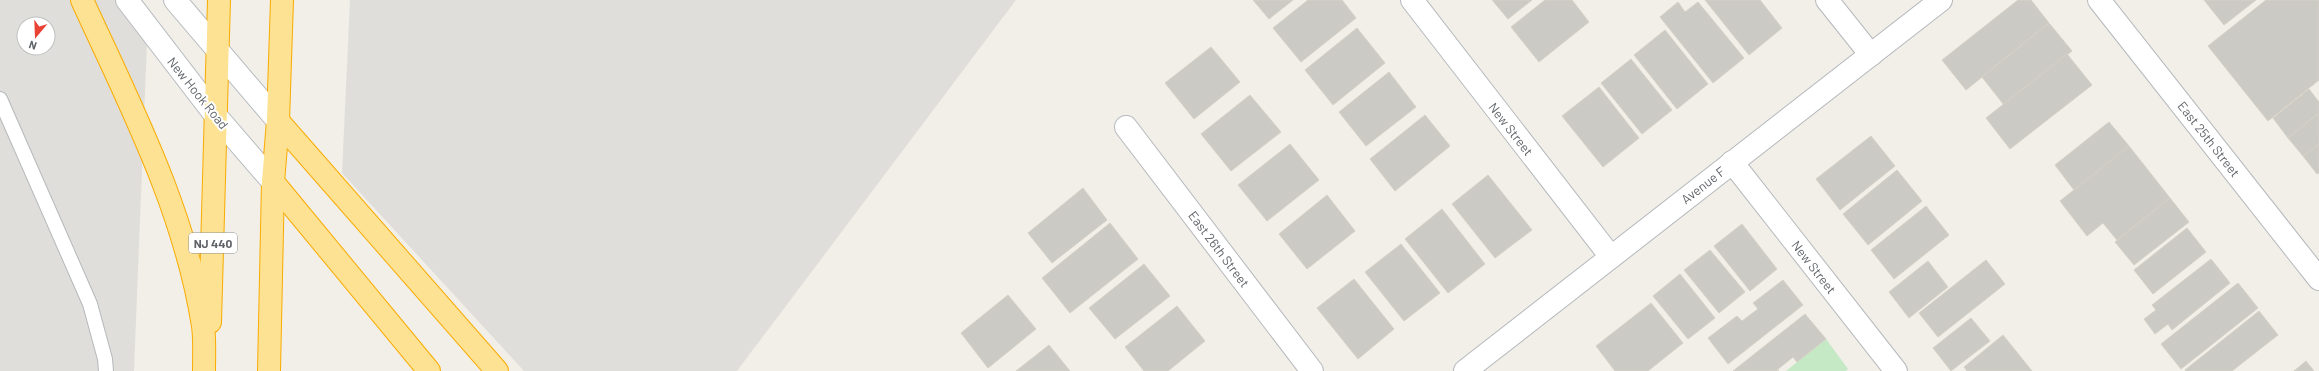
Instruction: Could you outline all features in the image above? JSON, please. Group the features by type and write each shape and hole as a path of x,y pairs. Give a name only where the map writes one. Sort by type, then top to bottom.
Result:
{"highway":[{"path":"82,0 164,180 187,252 203,327 204,371"},
{"name":"NJ 440","path":"209,371 219,0"},
{"path":"269,371 273,182 278,121 282,0"},
{"path":"278,121 497,371"},
{"path":"273,182 429,371"},
{"path":"272,285 282,371"}],"street":[{"name":"New Hook Road","path":"127,0 216,116 273,182"},
{"path":"175,0 217,52 278,121"},
{"name":"New Street","path":"1412,0 1611,258"},
{"path":"1827,0 1871,55"},
{"name":"Avenue F","path":"1465,371 1941,0"},
{"name":"East 25th Street","path":"2099,0 2319,279"},
{"name":"East 26th Street","path":"1126,127 1312,371"},
{"name":"New Street","path":"1732,162 1896,371"}],"lane":[{"path":"0,100 90,304 105,359 106,371"}],"shaded area":[{"path":"0,0 142,0 148,17 134,371 0,371"},
{"path":"350,0 1016,0 737,371 524,371 342,173"}],"green space":[{"path":"1826,339 1848,369 1846,371 1786,371"}],"building":[{"path":"1253,0 1293,0 1269,19"},
{"path":"1308,0 1342,0 1356,18 1301,62 1273,28"},
{"path":"1492,0 1532,0 1508,19"},
{"path":"1545,0 1572,0 1589,22 1539,62 1511,27"},
{"path":"1705,0 1760,0 1782,28 1749,55"},
{"path":"2018,0 2031,0 2049,23 1966,90 1942,60"},
{"path":"2204,0 2256,0 2224,25"},
{"path":"2266,0 2319,0 2319,80 2268,121 2208,46"},
{"path":"1678,2 1685,12 1698,2 1744,58 1713,83 1660,17"},
{"path":"2049,23 2072,51 2004,105 1982,77"},
{"path":"1357,28 1385,63 1333,105 1305,70"},
{"path":"1665,30 1708,84 1677,109 1634,55"},
{"path":"1211,47 1240,82 1194,119 1165,83"},
{"path":"2067,54 2092,85 2010,149 1986,118"},
{"path":"1631,59 1672,110 1642,134 1601,83"},
{"path":"1389,72 1416,107 1366,146 1339,112"},
{"path":"1599,87 1639,138 1603,167 1562,116"},
{"path":"2309,89 2319,102 2319,113 2288,138 2273,118"},
{"path":"1250,95 1281,132 1231,171 1201,134"},
{"path":"2319,113 2319,144 2303,156 2288,138"},
{"path":"1425,115 1450,146 1395,191 1370,159"},
{"path":"2109,122 2129,146 2074,190 2055,165"},
{"path":"1871,136 1895,166 1840,210 1816,179"},
{"path":"1290,144 1319,180 1267,221 1238,185"},
{"path":"2319,144 2319,173 2317,174 2303,156"},
{"path":"2129,146 2170,198 2117,240 2103,223 2087,236 2060,201"},
{"path":"1897,170 1922,201 1868,245 1843,214"},
{"path":"1488,175 1532,230 1495,258 1452,204"},
{"path":"1083,188 1107,220 1052,263 1028,233"},
{"path":"1327,195 1355,231 1307,269 1279,234"},
{"path":"2170,198 2189,222 2134,265 2115,242"},
{"path":"1926,206 1949,235 1894,279 1871,250"},
{"path":"1442,209 1485,264 1448,293 1405,239"},
{"path":"1110,223 1138,259 1070,313 1042,278"},
{"path":"1742,224 1777,269 1750,291 1714,246"},
{"path":"2187,228 2206,252 2153,294 2134,270"},
{"path":"1401,244 1440,293 1404,321 1365,272"},
{"path":"1710,250 1745,292 1719,313 1684,270"},
{"path":"2211,259 2230,283 2172,330 2168,324 2155,334 2144,319 2156,310 2152,305"},
{"path":"1986,260 2005,284 1938,337 1919,313"},
{"path":"1928,261 1948,287 1909,318 1889,292"},
{"path":"1144,264 1170,296 1115,339 1089,308"},
{"path":"1680,274 1715,318 1688,339 1653,296"},
{"path":"1354,279 1394,329 1358,359 1317,308"},
{"path":"1783,280 1803,305 1728,364 1708,338 1737,316 1742,321 1758,309 1753,303"},
{"path":"2238,283 2258,308 2181,369 2161,344"},
{"path":"1008,295 1036,329 988,368 961,333"},
{"path":"1651,303 1683,343 1648,371 1615,371 1596,346"},
{"path":"1177,306 1205,341 1168,371 1144,371 1125,347"},
{"path":"2259,311 2278,335 2232,371 2185,370"},
{"path":"1805,314 1826,339 1797,362 1793,357 1777,370 1779,371 1733,371"},
{"path":"1971,318 1990,341 1951,371 1933,348"},
{"path":"2003,335 2032,371 1967,371 1964,367"},
{"path":"1049,345 1070,371 1016,371"},
{"path":"2306,361 2314,371 2294,371"}]}
